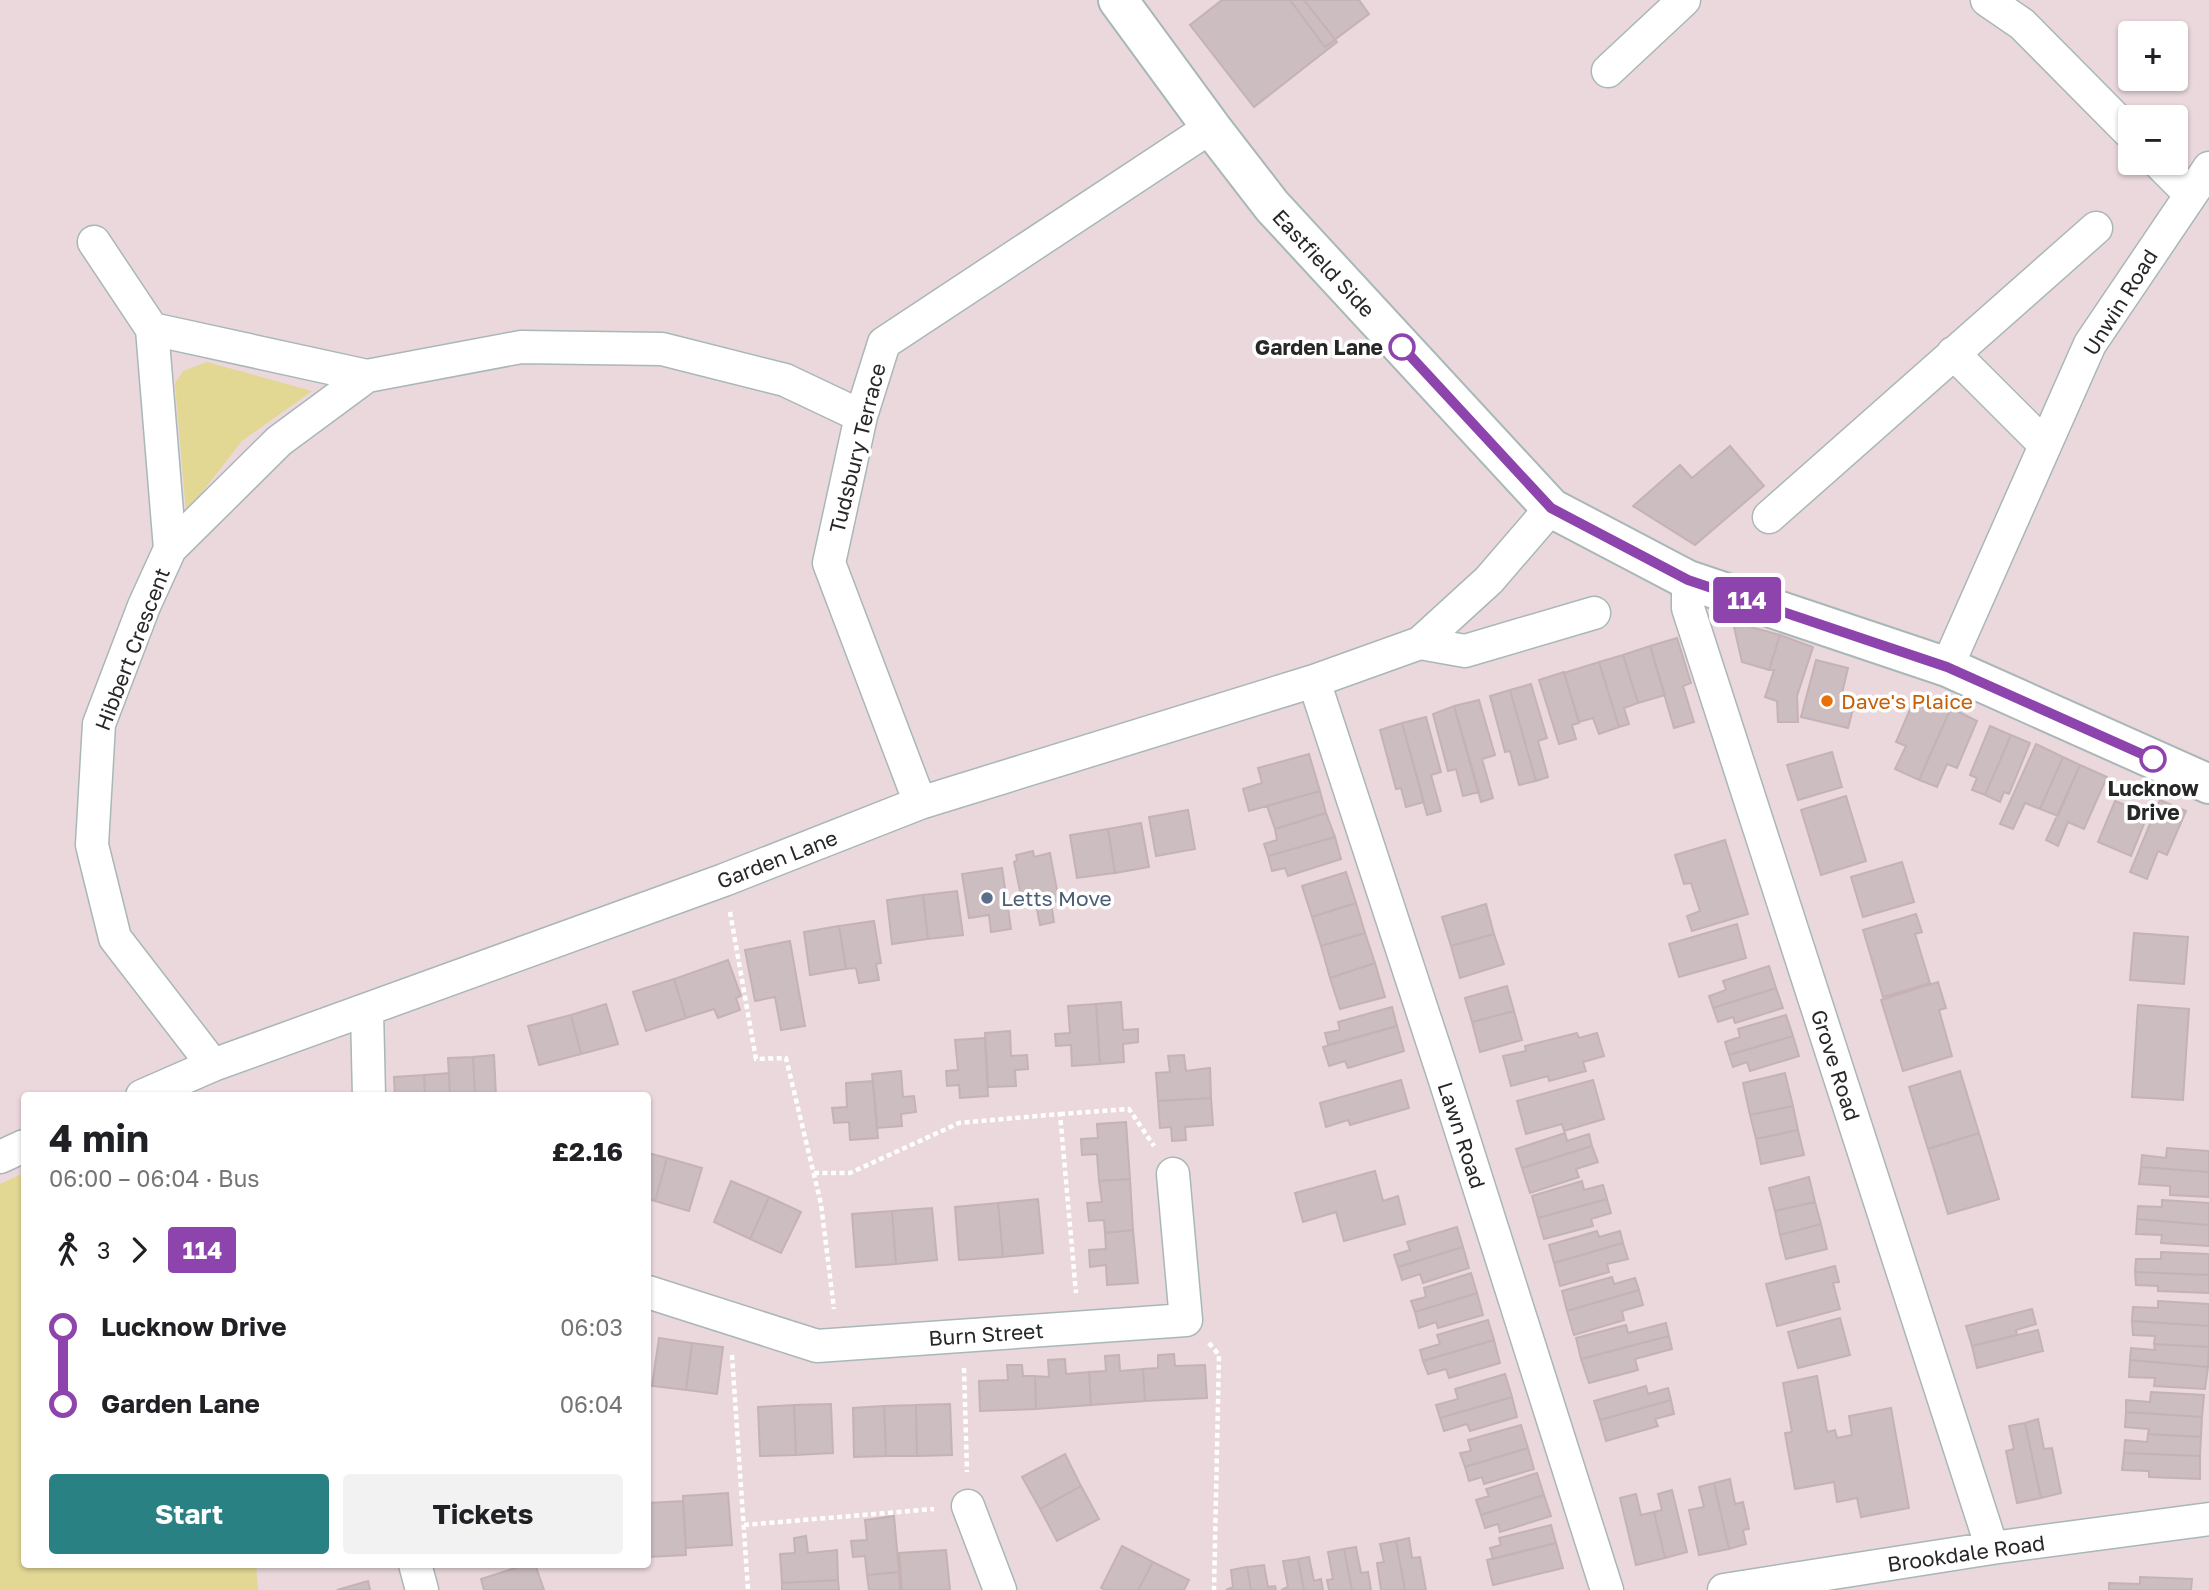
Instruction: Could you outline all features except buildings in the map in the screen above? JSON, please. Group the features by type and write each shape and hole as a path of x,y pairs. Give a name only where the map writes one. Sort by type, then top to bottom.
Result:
{"street":[{"name":"Eastfield Side","path":"1118,0 1272,206 1551,508 1688,580 1947,667 2209,784"},
{"path":"1608,71 1684,0"},
{"path":"1987,0 2022,24 2118,121"},
{"name":"Tudsbury Terrace","path":"920,803 829,563 861,416 884,343 1211,127"},
{"name":"Unwin Road","path":"1947,667 2090,344 2209,168"},
{"path":"2171,175 2190,194"},
{"path":"1769,517 2096,228"},
{"path":"94,242 152,329 170,549"},
{"path":"152,329 367,376"},
{"name":"Hibbert Crescent","path":"213,1065 115,938 92,845 99,724 144,606 170,549 279,440 367,376 521,347 662,349 785,380 861,416"},
{"path":"1953,353 2045,445"},
{"name":"Garden Lane","path":"151,1092 213,1065 724,880 920,803 1314,681 1420,643 1489,580 1551,508"},
{"name":"Grove Road","path":"1688,580 1688,608 1992,1548"},
{"name":"Garden Lane","path":"1420,643 1465,650 1594,613"},
{"name":"Lawn Road","path":"1314,681 1444,1077 1606,1590"},
{"path":"367,1011 369,1092"},
{"path":"0,1157 21,1147"},
{"path":"1173,1174 1186,1320"},
{"name":"Burn Street","path":"651,1293 817,1346 1186,1320"},
{"path":"968,1506 1000,1590"},
{"name":"Brookdale Road","path":"1724,1590 1992,1548 2209,1519"},
{"path":"416,1568 422,1590"}],"path":[{"path":"724,880 755,1059 786,1058 821,1204 838,1345"},
{"path":"814,1173 850,1173 959,1123 1129,1109 1173,1174"},
{"path":"1060,1114 1079,1328"},
{"path":"729,1320 748,1590"},
{"path":"1186,1320 1219,1355 1214,1590"},
{"path":"744,1525 968,1506 964,1336"}],"shaded area":[{"path":"207,362 312,391 242,441 186,513 175,383 183,371"},
{"path":"21,1174 21,1568 256,1568 258,1590 0,1590 0,1184"}],"bus line":[{"name":"114","path":"1402,347 1551,508 1688,580 1947,667 2153,759"}],"place":[{"name":"Garden Lane","path":"1402,347"},
{"name":"Dave's Plaice","path":"1827,701"},
{"name":"Lucknow Drive","path":"2153,759"},
{"name":"Letts Move","path":"987,898"}]}
